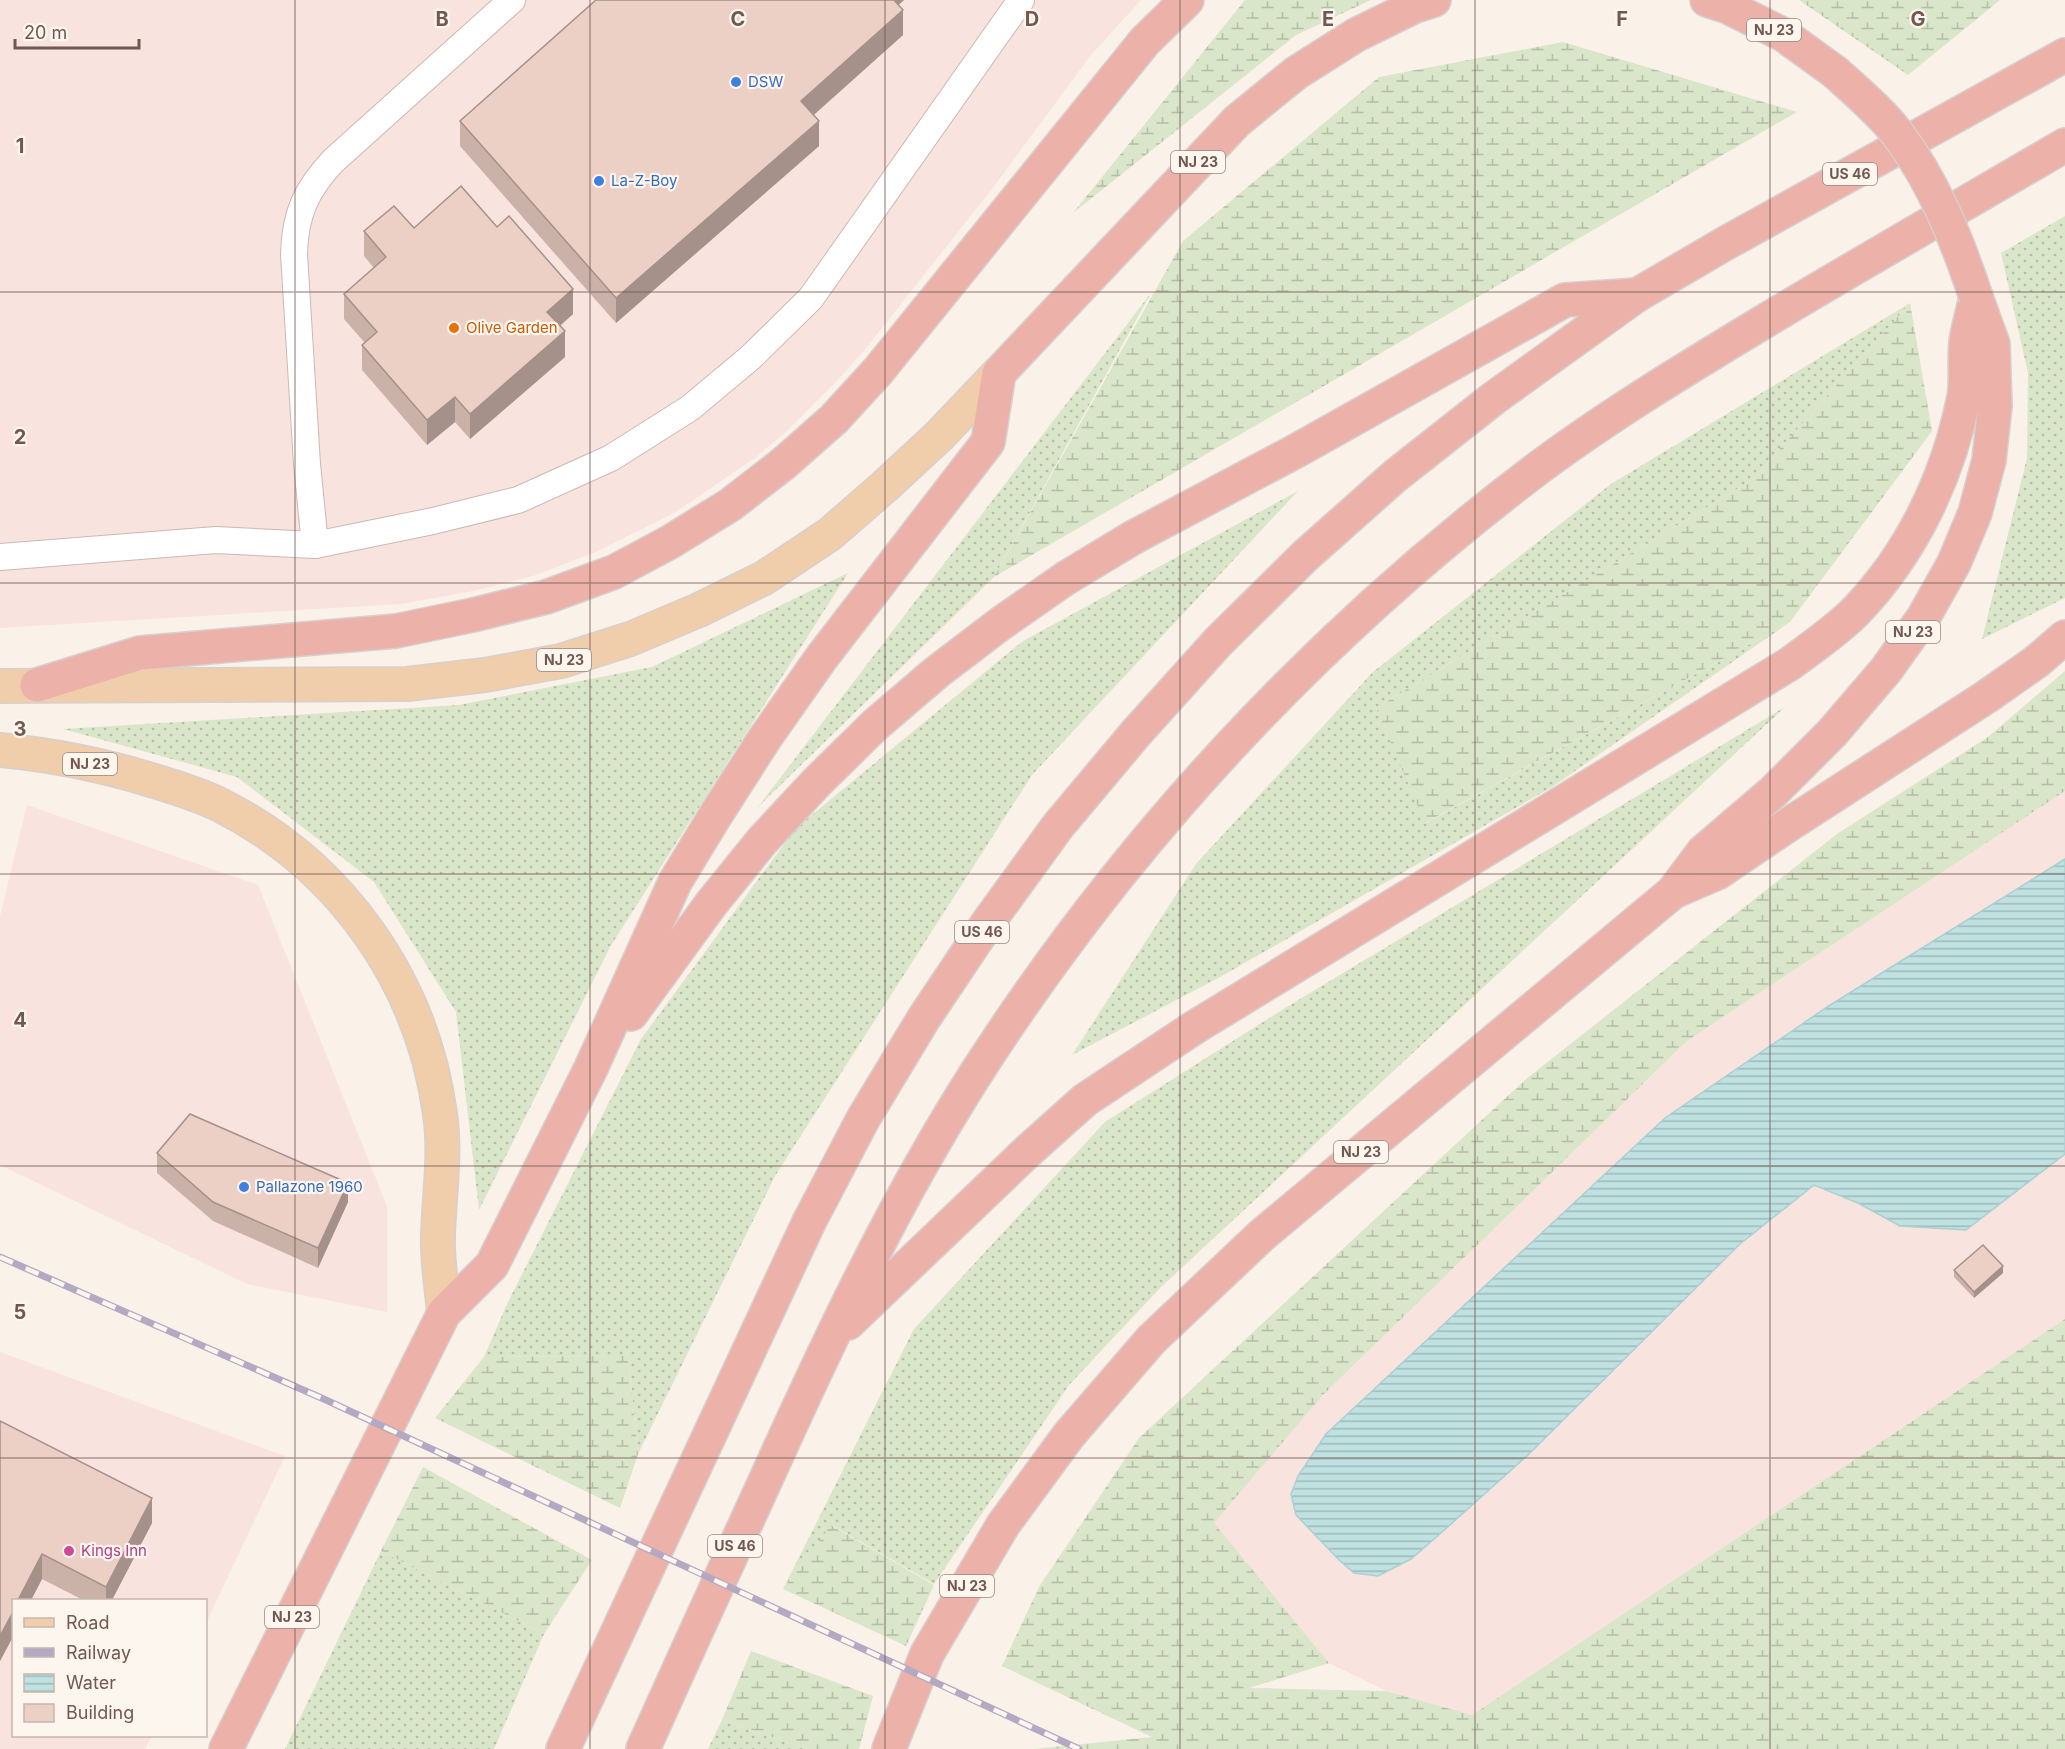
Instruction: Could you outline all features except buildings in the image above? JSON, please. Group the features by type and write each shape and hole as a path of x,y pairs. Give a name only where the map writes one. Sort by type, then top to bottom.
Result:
{"highway":[{"path":"37,685 140,653 396,631 473,615 546,597 614,572 670,542 730,505 783,464 834,419 878,371 1145,41 1187,0"},
{"name":"NJ 23","path":"999,373 1237,121 1296,73 1356,35 1415,6 1434,0"},
{"name":"NJ 23","path":"889,1749 927,1654 1003,1525 1069,1435 1151,1340 1262,1235 1673,892 1703,852 1773,792 1832,733 1863,697 1886,670 1923,618 1954,563 1975,513 1989,460 1995,406 1993,344 1960,250 1922,172 1896,132 1867,100 1835,72 1785,35 1726,6 1707,0"},
{"name":"US 46","path":"563,1749 804,1233 858,1129 924,1018 989,921 1051,836 1136,733 1218,642 1305,556 1395,476 1476,412 1637,295 1726,243 2065,55"},
{"name":"US 46","path":"643,1749 828,1343 934,1145 974,1076 1067,941 1137,852 1211,766 1289,684 1371,606 1453,535 1539,468 1628,405 1805,297 2065,145"},
{"path":"591,1068 711,904 770,833 817,782 875,726 937,672 1000,624 1066,578 1134,537 1296,451 1565,300 1637,295"},
{"path":"828,1343 1028,1151 1085,1100 1196,1027 1791,663 1854,612 1907,546 1943,473 1964,394 1966,343 1976,297"},
{"path":"444,1313 492,1265 591,1068 675,882 715,816 765,738 822,657 988,442 999,373"},
{"path":"1673,892 1717,873 1986,697 2037,662 2065,637"},
{"name":"NJ 23","path":"226,1749 444,1313"}],"main road":[{"name":"NJ 23","path":"0,686 408,684 485,675 561,661 620,642 699,610 764,578 830,534 939,436 999,373"},
{"name":"NJ 23","path":"0,750 49,756 114,769 178,788 219,804 257,826 293,851 326,880 356,913 382,950 403,988 421,1029 433,1072 441,1115 443,1159 438,1239 444,1313"}],"lane":[{"path":"315,545 294,254 295,232 300,211 319,176 333,161 512,0"},
{"path":"0,557 216,540 315,545 518,500 611,458 690,408 751,357 811,298 1021,0"}],"shaded area":[{"path":"0,0 1141,0 1091,55 992,189 863,352 834,384 788,430 756,457 676,512 596,552 533,576 473,591 402,604 0,628"},
{"path":"2065,791 2065,1319 1472,1715 1386,1691 1329,1663 1213,1523 1322,1396 1687,1041"},
{"path":"27,805 258,885 387,1206 387,1312 247,1284 0,1165 0,916"},
{"path":"0,1352 285,1456 207,1621 207,1599 12,1599 12,1737 151,1737 145,1749 0,1749"}],"green space":[{"path":"1245,0 1371,0 1296,35 1073,213"},
{"path":"1799,0 2000,0 1908,75"},
{"path":"1563,42 1797,112 994,577 1183,241 1379,77"},
{"path":"2065,216 2065,598 1982,639 2027,458 2028,373 2001,253"},
{"path":"1151,293 994,577 758,807"},
{"path":"1910,303 1752,480 1376,708 1426,823 1790,622 1552,787 1220,977 1072,1055 1196,864 1373,672 1611,484"},
{"path":"1910,303 1932,431 1790,622 1425,823 1376,708 1752,480"},
{"path":"1298,491 1032,775 775,1176 638,1454 628,1356 484,1357 507,1304 641,1039 796,828 1023,641"},
{"path":"848,573 610,947 479,1210 456,1012 374,882 237,777 63,729 459,705 652,667"},
{"path":"2065,671 2065,791 1687,1041 1322,1396 1214,1523 1329,1663 1249,1688 1386,1691 1472,1715 2065,1319 2065,1749 1033,1749 1152,1737 1002,1666 1039,1587 1139,1438 1526,1079 1837,834 1988,737"},
{"path":"1785,707 1160,1288 1069,1385 934,1584 832,1525 783,1589 914,1329 1105,1122 1285,1008"},
{"path":"628,1356 638,1454 620,1508 435,1418 484,1357"},
{"path":"423,1467 592,1560 544,1634 381,1551"},
{"path":"831,1525 934,1585 906,1646 783,1589"},
{"path":"381,1551 544,1634 494,1749 285,1749"},
{"path":"751,1651 873,1696 859,1749 807,1749 722,1720"},
{"path":"722,1720 807,1749 708,1749"}],"water":[{"path":"2065,859 2065,1154 1966,1230 1900,1226 1858,1203 1814,1185 1740,1244 1528,1455 1411,1559 1378,1576 1354,1573 1296,1515 1291,1494 1298,1476 1326,1434 1665,1118 1827,1007"}],"railway":[{"path":"0,1257 326,1400 1079,1749"}],"place":[{"name":"DSW","path":"736,82"},
{"name":"La-Z-Boy","path":"599,181"},
{"name":"Olive Garden","path":"454,328"},
{"name":"Pallazone 1960","path":"244,1187"},
{"name":"Kings Inn","path":"69,1551"}]}
